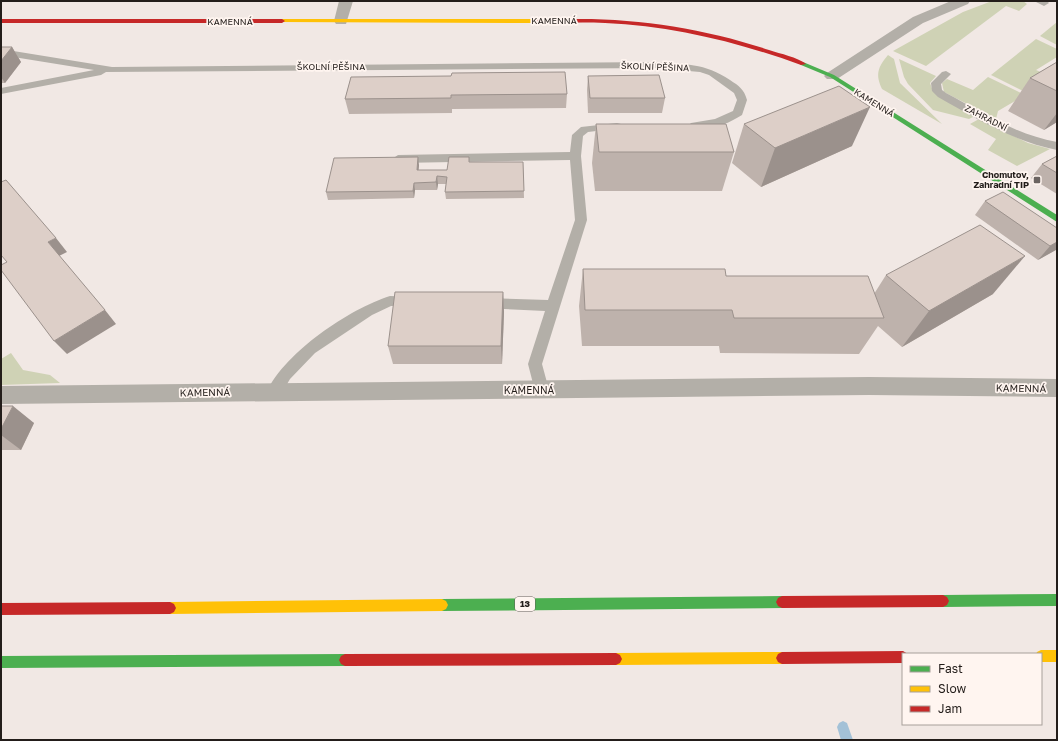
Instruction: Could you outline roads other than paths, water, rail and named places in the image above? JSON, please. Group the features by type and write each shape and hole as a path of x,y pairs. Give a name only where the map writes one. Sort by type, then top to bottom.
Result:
{"main road":[{"name":"KAMENNÁ","path":"1,21 605,21 657,26 743,44 780,55 832,76 1057,219"},
{"name":"13","path":"1,609 1054,599"},
{"path":"1042,656 1057,656"},
{"path":"1,662 902,657"}],"street":[{"path":"341,21 344,3 346,1"},
{"path":"832,76 918,20 963,1"},
{"name":"KAMENNÁ","path":"1,395 869,386 1057,388"}],"lane":[{"name":"ŠKOLNÍ PĚŠINA","path":"1,52 112,70 655,65 701,69 713,73 739,91 742,100 738,113 714,124 683,125"},
{"name":"ŠKOLNÍ PĚŠINA","path":"1,91 112,70"},
{"name":"ZAHRADNÍ","path":"946,74 936,83 937,91 942,95 1038,144 1057,146"},
{"path":"541,390 535,364 581,220 574,156 578,134 585,129 629,126"},
{"path":"384,159 574,156"},
{"path":"275,391 285,375 310,348 367,311 390,301 429,302"},
{"path":"467,303 553,306"}],"waterway":[{"path":"843,727 847,740"}],"place":[{"name":"Chomutov, Zahradní TIP","path":"1037,180"}]}
